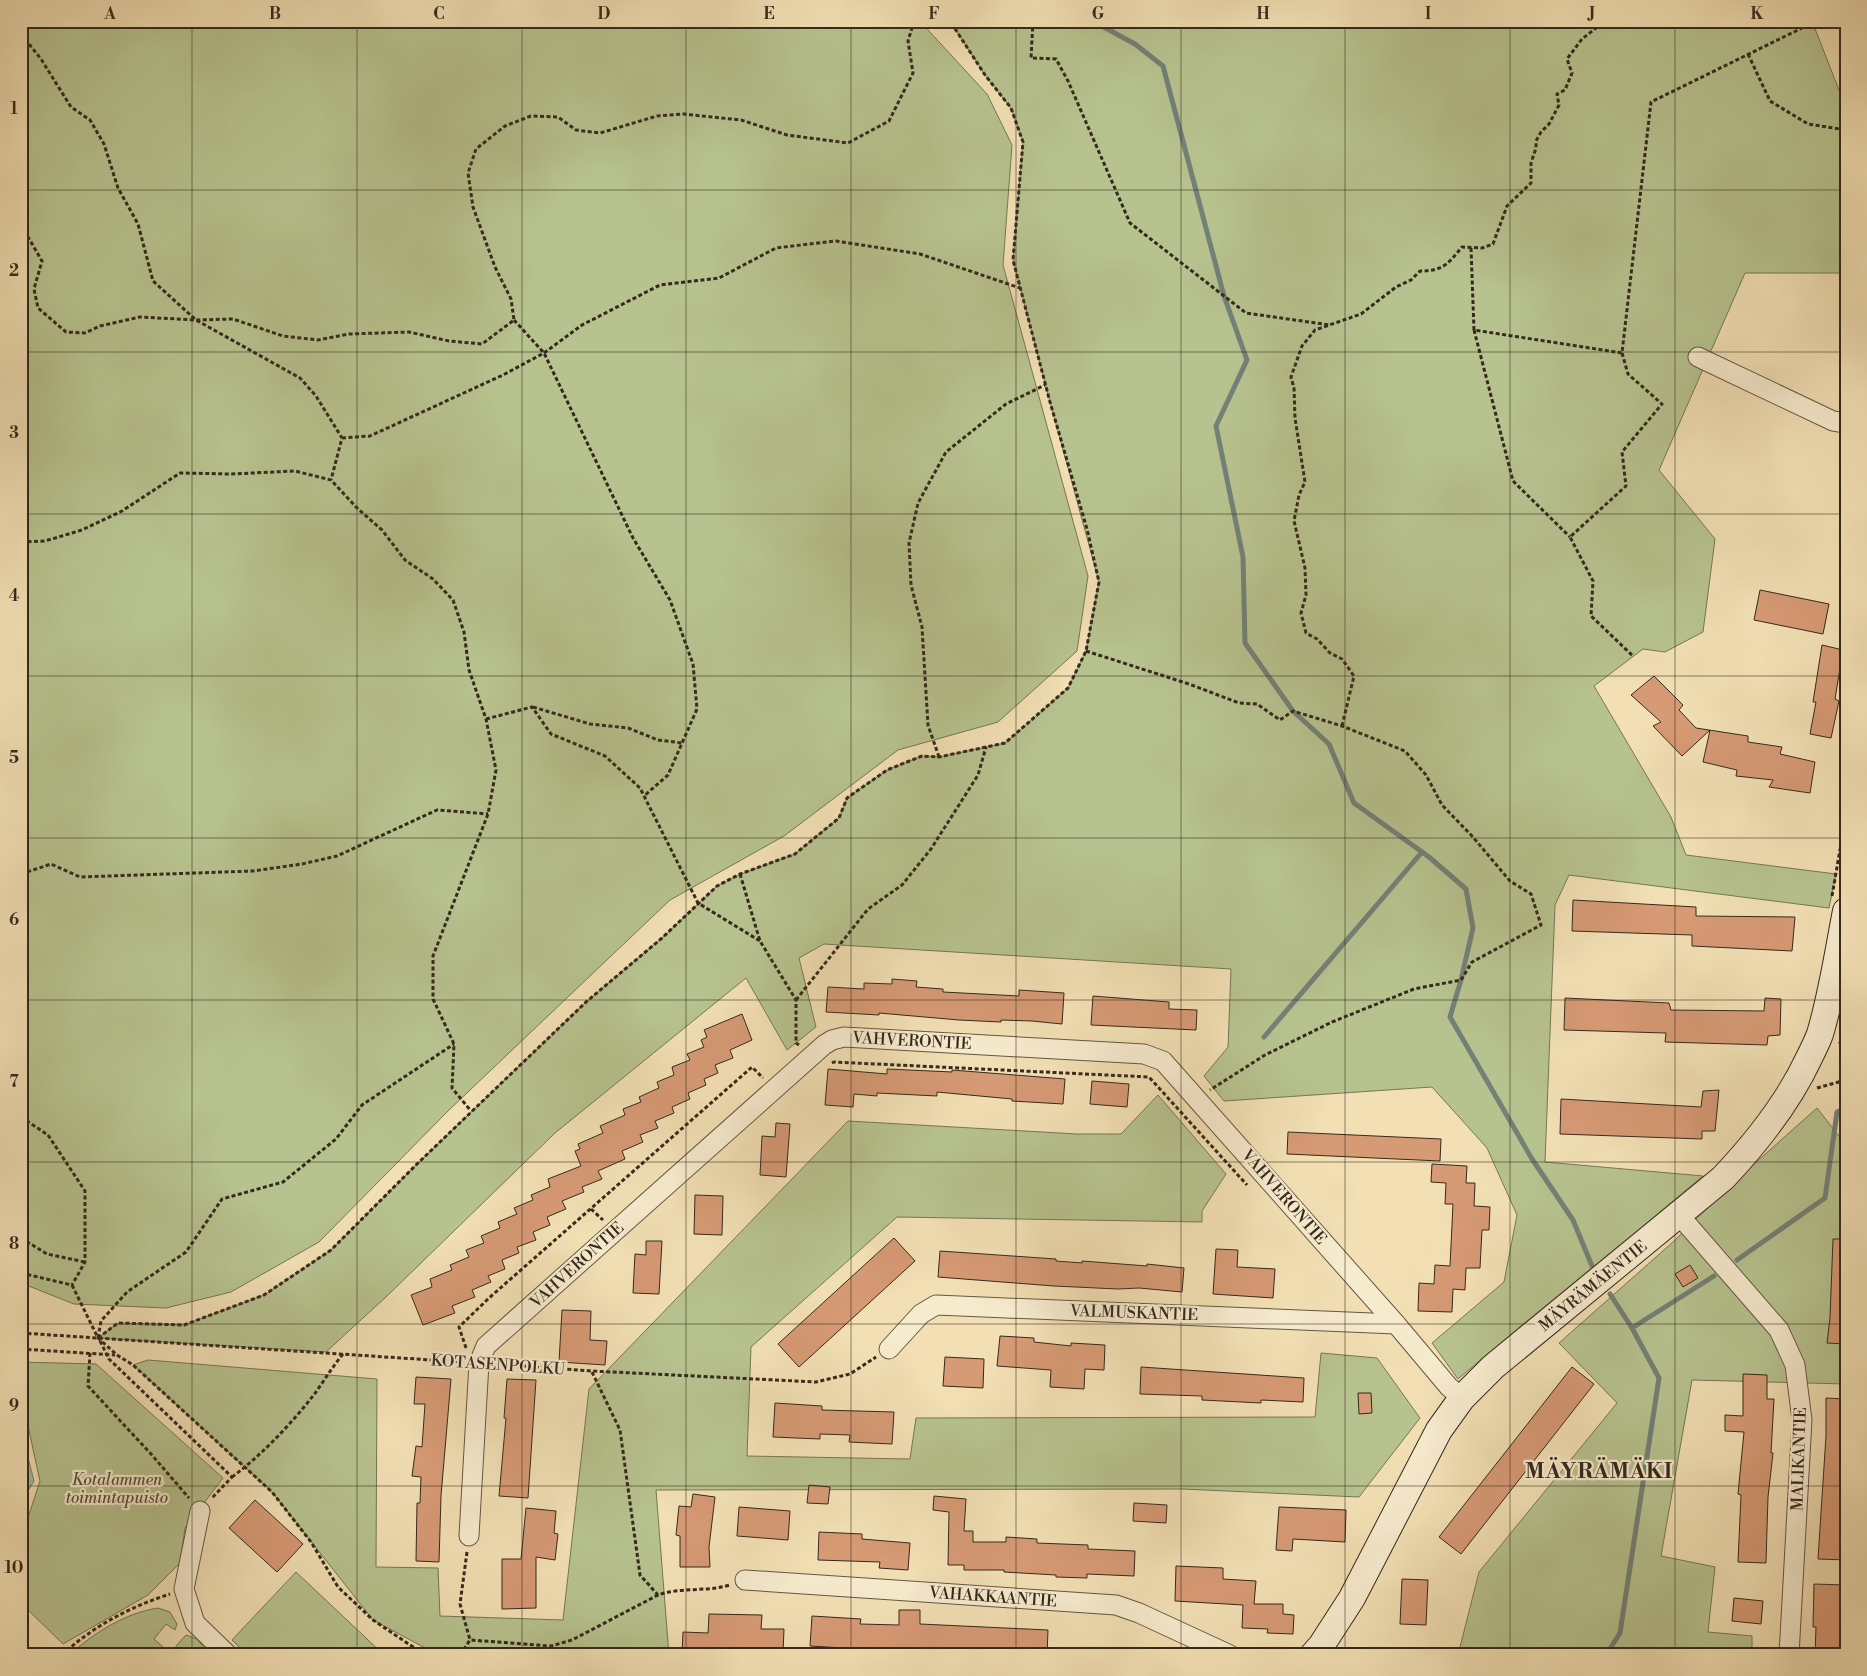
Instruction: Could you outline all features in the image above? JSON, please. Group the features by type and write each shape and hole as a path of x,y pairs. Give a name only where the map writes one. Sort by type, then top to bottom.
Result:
{"street":[{"path":"1698,357 1833,421 1846,423"},
{"name":"MÄYRÄMÄENTIE","path":"1313,1655 1321,1646 1352,1598 1439,1430 1462,1398 1493,1367 1723,1178 1746,1154 1765,1130 1797,1084 1820,1035 1840,984 1838,905"},
{"name":"VAHVERONTIE","path":"469,1536 481,1363 486,1346 814,1053 832,1040 844,1037 1144,1054 1163,1061 1396,1324 1449,1387 1462,1398"},
{"name":"MALIKANTIE","path":"1679,1215 1779,1330 1795,1365 1802,1420 1789,1655"},
{"name":"VALMUSKANTIE","path":"889,1349 920,1314 936,1305 1396,1324"},
{"path":"200,1511 184,1589 195,1623 228,1655"},
{"name":"VAHAKKAANTIE","path":"745,1580 1116,1605 1139,1612 1230,1655"}],"path":[{"path":"644,796 668,774 697,709 692,664 670,600 633,538 544,353 514,320 511,299 495,267 473,207 468,173 476,150 505,126 531,116 558,117 576,130 600,133 657,116 683,114 741,120 786,135 848,144 889,121 913,73 908,41 914,21"},
{"path":"98,1338 118,1323 184,1324 264,1295 331,1250 471,1111 586,1002 662,938 717,886 740,874 795,854 839,818 847,798 887,770 922,756 939,757 1005,743 1068,688 1086,651 1099,582 1087,529 1045,385 1013,260 1023,142 1011,108 985,75 950,21"},
{"path":"1033,21 1031,58 1056,59 1068,81 1130,222 1246,313 1330,325"},
{"path":"1342,726 1354,676 1342,659 1330,653 1317,639 1306,633 1301,613 1306,595 1305,568 1294,521 1299,495 1305,482 1295,418 1294,388 1291,377 1302,346 1315,330 1361,314 1396,287 1411,280 1420,271 1435,271 1449,262 1462,247 1482,248 1493,244 1507,206 1531,182 1531,163 1536,148 1536,141 1540,132 1549,124 1559,105 1557,94 1565,90 1572,73 1567,59 1582,39 1605,21"},
{"path":"1570,537 1626,486 1622,452 1662,404 1628,374 1622,353 1651,102 1802,28"},
{"path":"21,34 42,59 71,107 90,120 104,144 118,188 138,224 154,281 196,320 300,378 316,396 342,438 330,480"},
{"path":"1748,54 1770,101 1808,124 1846,130"},
{"path":"21,225 42,261 34,288 38,308 66,332 84,333 100,326 140,317 196,320 233,319 283,336 318,340 349,334 409,332 449,341 482,344 514,320"},
{"path":"342,438 370,436 503,375 544,353 582,324 660,285 719,278 776,248 836,242 920,254 1020,288"},
{"path":"1471,248 1474,330 1513,481 1570,537 1593,582 1591,616 1633,656"},
{"path":"1474,330 1622,353"},
{"path":"939,757 928,724 922,627 911,585 909,543 918,503 946,452 1006,404 1045,385"},
{"path":"21,542 45,541 82,530 122,511 180,473 231,474 295,470 330,480 382,530 405,560 433,579 453,600 464,632 469,670 486,720 496,770 488,814 433,956 433,999 454,1044 452,1088 471,1111"},
{"path":"1086,651 1239,702 1257,704 1280,720 1294,711 1342,726 1405,751 1426,775 1442,805 1472,836 1510,881 1531,894 1541,924 1472,962 1461,980 1414,989 1332,1022 1265,1055 1197,1098"},
{"path":"486,720 532,706 590,724 628,728 658,740 682,743"},
{"path":"532,706 552,734 605,756 640,788 698,903 760,941"},
{"path":"796,1000 868,909 902,885 931,849 978,775 986,747"},
{"path":"21,874 51,864 80,877 253,871 302,864 337,856 437,810 488,814"},
{"path":"1838,905 1846,815"},
{"path":"740,874 760,941 796,1000 796,1043 814,1053"},
{"path":"98,1338 101,1321 127,1292 186,1252 222,1199 283,1182 336,1139 362,1105 454,1044"},
{"path":"826,1068 834,1062 1149,1077 1248,1187"},
{"path":"498,1358 481,1363 459,1327 489,1298 752,1068 774,1090"},
{"path":"1816,1088 1846,1080"},
{"path":"21,1117 48,1135 84,1191 85,1262 72,1284"},
{"path":"21,1238 48,1254 85,1262"},
{"path":"21,1273 72,1284"},
{"path":"72,1284 109,1359 232,1477"},
{"name":"KOTASENPOLKU","path":"21,1333 592,1371 816,1382 850,1374 889,1349"},
{"path":"98,1338 117,1355 133,1365 272,1492 311,1542 338,1587 373,1620 425,1655"},
{"path":"21,1349 117,1355"},
{"path":"90,1353 88,1386 151,1454 200,1511 232,1477 245,1467 291,1421 316,1392 343,1353"},
{"path":"592,1371 620,1430 640,1575 658,1595"},
{"path":"460,1655 470,1640 460,1604 469,1536"},
{"path":"470,1640 552,1646 572,1640 671,1590 720,1588 745,1580"},
{"path":"62,1655 91,1631 142,1603 184,1589"}],"green space":[{"path":"21,21 925,21 928,30 987,94 1012,145 1003,265 1088,576 1077,651 998,722 898,750 784,836 670,900 449,1110 319,1242 231,1292 166,1308 74,1304 21,1283"},
{"path":"950,21 1812,21 1846,108 1846,273 1745,273 1659,470 1715,539 1703,632 1665,652 1643,649 1594,686 1671,817 1686,855 1836,874 1829,908 1569,875 1555,905 1545,1162 1703,1176 1458,1379 1432,1343 1504,1282 1517,1215 1487,1148 1432,1087 1224,1101 1204,1076 1228,1047 1231,969 824,944 799,958 816,1027 787,1050 746,978 555,1133 387,1296 326,1352 98,1338 118,1323 184,1325 264,1295 331,1250 417,1164 586,1002 662,938 717,886 741,874 795,854 839,818 847,798 887,770 922,756 939,757 1005,743 1068,688 1086,651 1099,582 1013,260 1023,142 1011,108 985,75"},
{"path":"1158,1095 1226,1174 1202,1211 1202,1222 897,1217 751,1347 747,1456 910,1459 916,1418 1315,1417 1321,1353 1377,1358 1420,1418 1359,1497 1182,1489 656,1490 669,1655 438,1655 373,1620 272,1492 133,1365 148,1360 377,1379 376,1567 438,1568 440,1616 563,1620 589,1389 848,1121 1077,1134 1121,1134"},
{"path":"1817,1108 1846,1145 1846,1384 1692,1380 1661,1556 1715,1567 1708,1632 1752,1636 1752,1655 1680,1655 1666,1650 1662,1655 1458,1655 1479,1572 1617,1403 1559,1343 1673,1242 1733,1183"},
{"name":"Kotalammen toimintapuisto","path":"21,1362 96,1364 223,1478 185,1528 180,1563 148,1595 63,1644 27,1609 23,1533 40,1481 21,1394"},
{"path":"296,1572 384,1655 248,1655 232,1640"},
{"path":"158,1608 170,1612 177,1624 175,1630 166,1624 154,1639 172,1655 69,1655 110,1625 134,1614"},
{"path":"186,1635 197,1639 205,1649 203,1655 177,1655 175,1653 176,1646"}],"water":[{"path":"21,1430 34,1481 21,1503"}],"building":[{"path":"1760,590 1829,604 1823,634 1754,620"},
{"path":"1822,645 1843,650 1835,699 1839,701 1831,738 1810,734 1816,702 1813,702"},
{"path":"1654,676 1683,705 1679,710 1696,728 1710,730 1682,756 1653,726 1661,722 1631,695"},
{"path":"1710,730 1748,736 1748,742 1782,747 1780,754 1815,762 1810,793 1769,787 1773,780 1736,776 1737,770 1703,762"},
{"path":"1573,900 1696,907 1696,916 1795,917 1792,951 1692,946 1692,935 1572,931"},
{"path":"892,979 917,981 916,987 943,989 943,992 1019,996 1019,990 1064,993 1062,1024 1032,1021 959,1020 879,1013 879,1015 826,1012 828,987 864,989 864,983 892,984"},
{"path":"1093,996 1169,1002 1169,1009 1197,1010 1196,1030 1091,1025"},
{"path":"1565,998 1669,1003 1671,1010 1764,1011 1765,998 1781,999 1780,1035 1768,1036 1767,1045 1665,1042 1666,1033 1564,1030"},
{"path":"742,1014 752,1040 730,1050 733,1058 715,1065 718,1073 704,1079 706,1085 688,1093 690,1099 672,1107 674,1113 655,1121 658,1128 640,1135 643,1142 622,1151 625,1159 598,1171 602,1179 582,1187 584,1192 562,1201 566,1209 547,1217 550,1225 533,1232 536,1240 517,1247 519,1253 502,1260 505,1269 488,1276 491,1282 472,1290 475,1297 452,1306 455,1313 423,1325 411,1295 432,1287 430,1279 452,1270 450,1265 469,1257 466,1250 484,1243 481,1236 500,1228 498,1222 517,1214 514,1208 533,1200 531,1195 550,1187 548,1179 581,1166 575,1151 580,1149 578,1144 603,1133 600,1126 625,1115 623,1109 641,1102 639,1097 659,1088 657,1082 674,1075 672,1067 690,1060 687,1054 704,1047 701,1040 707,1037 704,1030"},
{"path":"828,1069 887,1074 887,1069 952,1072 952,1070 1065,1079 1063,1104 1012,1101 1012,1099 937,1092 937,1096 877,1093 877,1096 854,1094 853,1107 825,1105"},
{"path":"1092,1081 1129,1084 1127,1107 1090,1104"},
{"path":"1719,1090 1715,1131 1702,1131 1702,1139 1560,1134 1561,1099 1701,1107 1703,1091"},
{"path":"776,1123 790,1124 786,1177 760,1175 762,1136 775,1137"},
{"path":"1288,1132 1441,1139 1440,1161 1287,1154"},
{"path":"1432,1164 1467,1166 1466,1183 1475,1183 1474,1206 1490,1207 1489,1230 1482,1230 1480,1268 1466,1268 1465,1290 1453,1289 1452,1312 1418,1311 1419,1283 1434,1284 1435,1265 1450,1266 1453,1204 1445,1204 1446,1183 1431,1182"},
{"path":"695,1195 723,1196 722,1235 694,1234"},
{"path":"894,1238 915,1261 799,1367 778,1344"},
{"path":"1833,1239 1846,1239 1846,1344 1827,1343 1830,1318"},
{"path":"646,1241 662,1241 659,1294 633,1293 635,1254 646,1255"},
{"path":"1216,1249 1238,1250 1237,1267 1275,1269 1273,1298 1213,1294"},
{"path":"940,1251 1056,1259 1056,1261 1082,1263 1082,1261 1147,1266 1147,1264 1184,1268 1182,1292 1139,1288 1054,1286 938,1277"},
{"path":"1690,1265 1698,1278 1683,1287 1675,1274"},
{"path":"562,1310 591,1311 590,1340 607,1341 605,1365 559,1362"},
{"path":"1000,1336 1034,1338 1034,1342 1071,1346 1071,1343 1105,1345 1104,1370 1085,1369 1084,1389 1050,1387 1051,1370 997,1366"},
{"path":"945,1357 984,1359 983,1388 943,1386"},
{"path":"1141,1367 1304,1378 1303,1402 1261,1400 1261,1403 1202,1400 1202,1396 1140,1394"},
{"path":"1572,1367 1594,1384 1461,1554 1439,1537"},
{"path":"1743,1374 1767,1375 1767,1399 1774,1399 1771,1453 1773,1453 1768,1497 1766,1563 1738,1562 1741,1495 1738,1494 1744,1432 1725,1431 1725,1415 1743,1416"},
{"path":"416,1377 451,1379 441,1496 439,1562 416,1561 417,1503 420,1503 421,1477 412,1476 416,1446 422,1447 425,1404 414,1404"},
{"path":"507,1379 536,1380 528,1498 499,1496 506,1418 504,1418"},
{"path":"1358,1393 1371,1393 1372,1413 1359,1414"},
{"path":"1826,1398 1846,1399 1846,1474 1843,1518 1846,1518 1846,1560 1818,1559 1826,1436"},
{"path":"775,1403 822,1406 822,1410 894,1412 892,1444 849,1442 850,1435 820,1434 820,1439 773,1437"},
{"path":"809,1485 830,1487 828,1504 807,1503"},
{"path":"693,1494 715,1497 709,1547 710,1567 680,1567 680,1536 676,1535 679,1506 691,1507"},
{"path":"934,1496 966,1499 964,1531 973,1531 973,1542 1006,1542 1006,1537 1037,1539 1037,1543 1088,1545 1088,1549 1135,1551 1134,1576 1087,1574 1087,1578 1056,1577 1056,1575 1004,1572 1004,1570 964,1570 964,1565 948,1565 949,1512 933,1510"},
{"path":"255,1500 303,1544 277,1572 229,1528"},
{"path":"1134,1503 1167,1505 1166,1523 1133,1521"},
{"path":"739,1507 790,1511 788,1540 737,1536"},
{"path":"1279,1507 1346,1510 1345,1542 1293,1539 1292,1551 1276,1550"},
{"path":"526,1508 556,1511 554,1533 558,1534 555,1560 536,1557 536,1608 502,1609 502,1559 521,1559"},
{"path":"819,1532 862,1534 862,1539 910,1543 908,1570 879,1568 880,1562 818,1560"},
{"path":"1176,1566 1223,1568 1223,1579 1256,1581 1254,1604 1283,1604 1283,1614 1294,1615 1293,1634 1267,1633 1268,1629 1242,1628 1243,1605 1175,1601"},
{"path":"1402,1579 1428,1580 1426,1625 1400,1624"},
{"path":"1814,1584 1846,1585 1845,1628 1842,1628 1840,1655 1815,1655 1816,1627 1813,1627"},
{"path":"1734,1598 1763,1601 1761,1624 1732,1621"},
{"path":"899,1610 920,1610 920,1624 1048,1630 1047,1655 878,1655 878,1650 810,1646 812,1616 861,1619 860,1624 899,1625"},
{"path":"709,1614 762,1615 761,1629 784,1629 783,1653 724,1652 724,1655 682,1655 683,1632 708,1633"}],"waterway":[{"path":"1096,21 1098,24 1135,44 1163,66 1224,296 1247,360 1216,426 1243,557 1245,643 1293,711 1329,744 1354,803 1429,857 1466,889 1473,928 1450,1017 1532,1159 1573,1220 1592,1266"},
{"path":"1264,1037 1422,852"},
{"path":"1737,1260 1825,1198 1837,1112 1846,1108"},
{"path":"1632,1328 1714,1276"},
{"path":"1606,1655 1620,1633 1659,1378 1632,1328 1610,1294"}],"district":[{"name":"MÄYRÄMÄKI","path":"1599,1472"}]}
